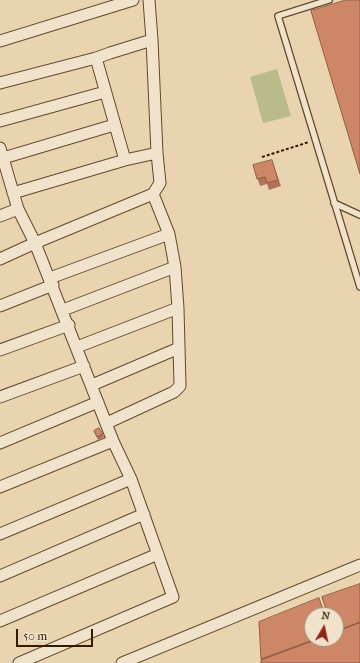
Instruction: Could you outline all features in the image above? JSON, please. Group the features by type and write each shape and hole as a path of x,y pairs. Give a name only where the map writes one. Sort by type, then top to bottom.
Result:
{"street":[{"path":"0,41 133,0"},
{"path":"0,259 153,194 160,183 149,0"},
{"path":"0,83 96,58 152,40"},
{"path":"96,58 125,160"},
{"path":"0,120 105,92"},
{"path":"19,663 173,596 132,479 98,402 36,243 18,209 1,155 114,125"},
{"path":"13,193 125,160 157,153"},
{"path":"107,423 174,392 180,386 178,308 175,267 169,234 153,194"},
{"path":"0,216 18,209"},
{"path":"0,306 51,282 169,234"},
{"path":"63,310 175,267"},
{"path":"77,347 178,308"},
{"path":"0,350 68,325"},
{"path":"92,385 178,348"},
{"path":"0,398 84,366"},
{"path":"0,443 98,402"},
{"path":"0,487 114,441"},
{"path":"0,534 132,479"},
{"path":"0,576 144,514"},
{"path":"0,621 158,554"},
{"path":"122,663 360,565"}],"lane":[{"path":"328,0 278,16 334,203 360,283"},
{"path":"334,203 360,215"}],"path":[{"path":"262,156 315,140"}],"green space":[{"path":"277,69 291,116 263,123 250,77"}],"building":[{"path":"346,0 360,0 360,174 311,11"},
{"path":"272,160 278,180 267,183 265,177 257,179 253,165"},
{"path":"99,428 103,434 97,437 94,431"},
{"path":"360,584 360,622 344,628 344,607 325,607 322,597"},
{"path":"319,598 322,607 304,607 304,643 261,659 259,622"},
{"path":"360,623 360,662 358,663 261,663 261,660 304,644 304,647 344,647 344,629"}]}
